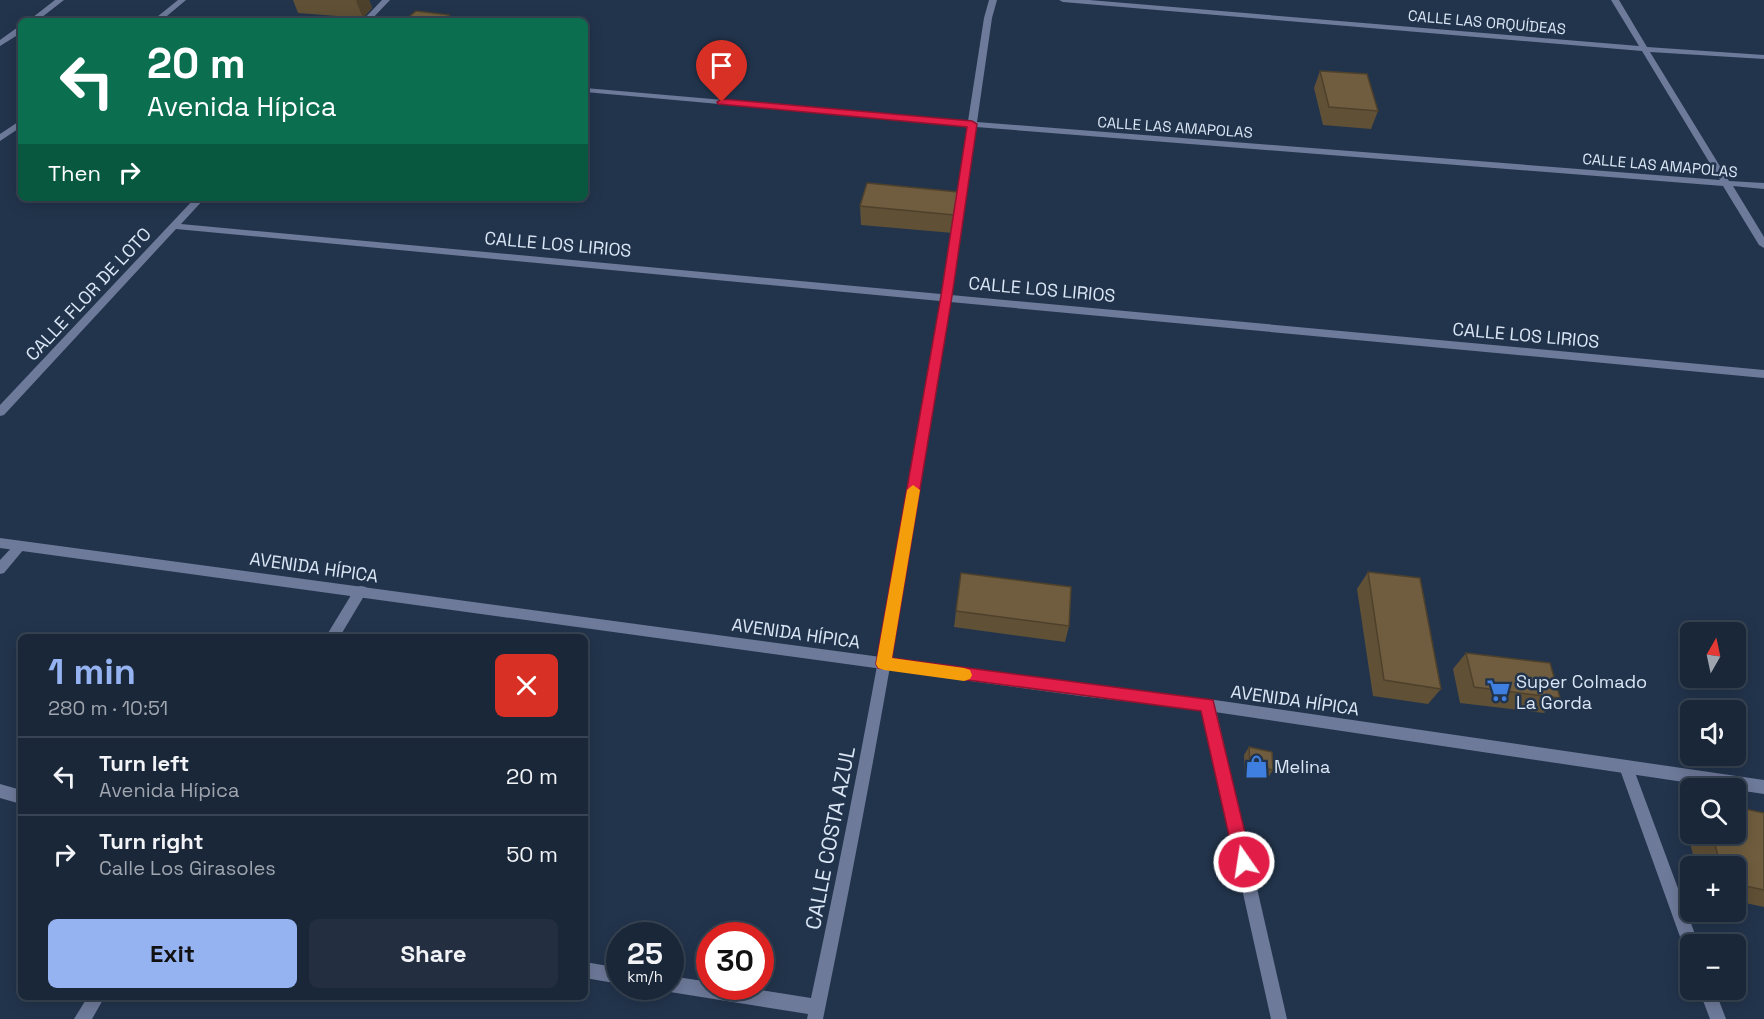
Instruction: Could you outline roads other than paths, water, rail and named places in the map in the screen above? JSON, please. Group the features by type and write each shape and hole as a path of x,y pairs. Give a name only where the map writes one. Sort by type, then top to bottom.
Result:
{"street":[{"path":"36,18 60,0"},
{"path":"160,18 182,0"},
{"path":"369,18 386,0"},
{"name":"CALLE COSTA AZUL","path":"817,1013 884,664 947,296 988,18 993,0"},
{"name":"CALLE LAS ORQUÍDEAS","path":"1063,0 1764,57"},
{"path":"1615,0 1764,244"},
{"path":"0,44 18,31"},
{"name":"CALLE LAS AMAPOLAS","path":"588,90 972,124 1764,186"},
{"path":"0,138 18,125"},
{"name":"CALLE FLOR DE LOTO","path":"0,412 197,201"},
{"name":"CALLE LOS LIRIOS","path":"174,226 947,296 1764,374"},
{"name":"AVENIDA HÍPICA","path":"0,543 884,664 1208,705 1764,787"},
{"path":"0,569 20,546"},
{"path":"334,634 361,591"},
{"path":"1208,705 1279,1019"},
{"path":"1626,767 1687,934"},
{"path":"0,791 18,796"},
{"path":"588,971 606,974"},
{"path":"684,987 817,1013"},
{"path":"82,1019 95,1000"},
{"path":"1711,1000 1718,1019"}],"place":[{"name":"Super Colmado La Gorda","path":"1498,691"},
{"name":"Melina","path":"1256,766"}]}
